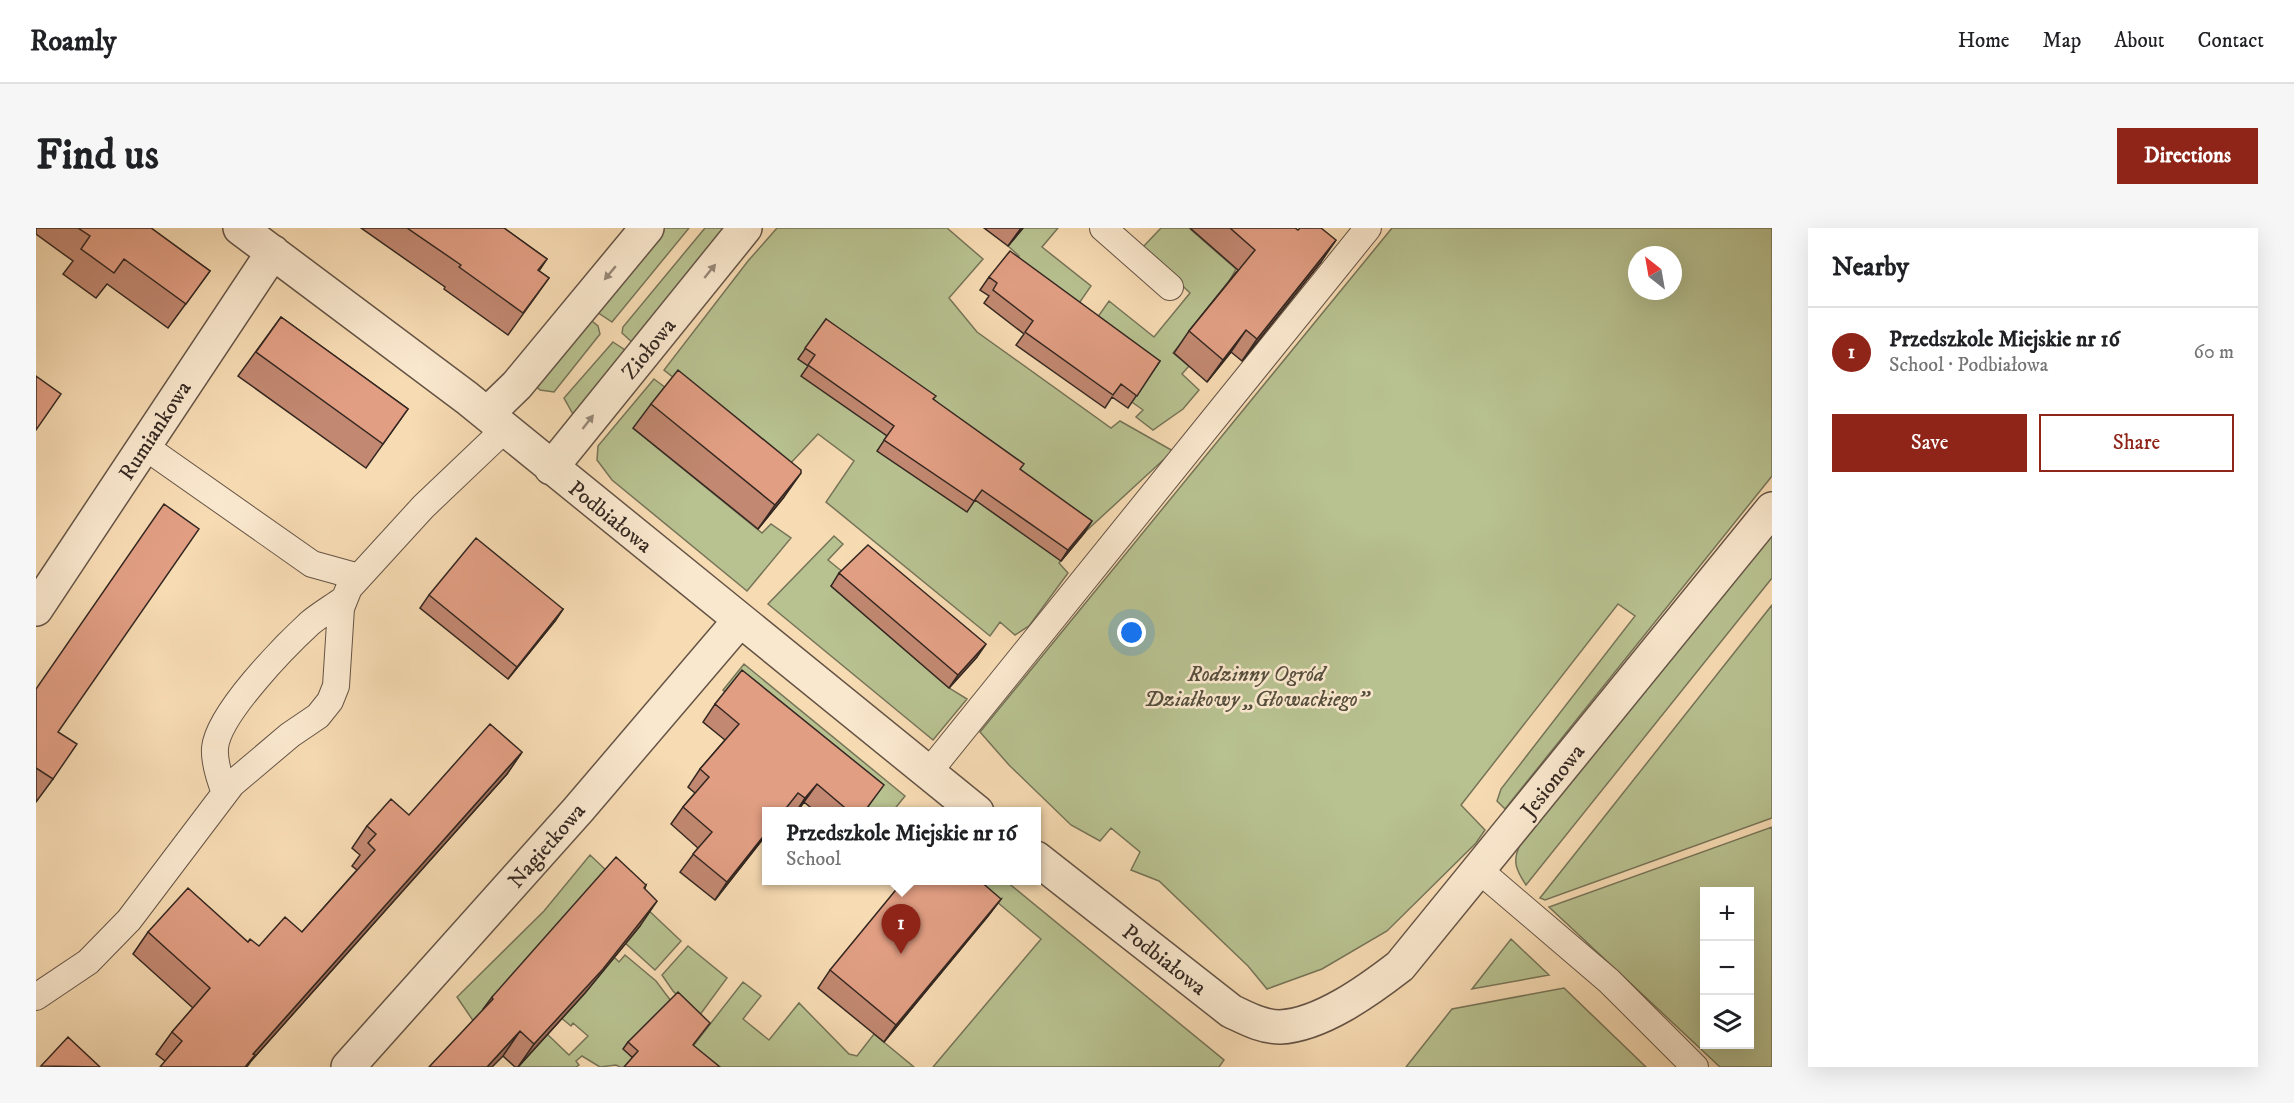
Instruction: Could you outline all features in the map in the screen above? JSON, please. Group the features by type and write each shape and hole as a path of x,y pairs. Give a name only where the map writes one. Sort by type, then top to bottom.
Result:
{"street":[{"name":"Podbiałowa","path":"240,228 496,422 971,807"},
{"path":"496,422 517,385 647,228"},
{"name":"Ziołowa","path":"551,468 745,228"},
{"name":"Rumiankowa","path":"36,609 273,252"},
{"name":"Jesionowa","path":"1306,1020 1334,1011 1400,966 1772,509"},
{"name":"Nagietkowa","path":"348,1067 578,810 740,620"},
{"name":"Podbiałowa","path":"1041,862 1231,1011 1256,1023 1280,1027 1306,1020"}],"lane":[{"path":"1102,228 1170,287"},
{"path":"928,773 1368,228"},
{"path":"36,997 88,962 129,920 232,784 290,735 318,716 330,701 336,686 338,634 345,599 359,577 496,422"},
{"path":"144,446 312,564 359,577"},
{"path":"225,793 215,747 221,728 247,692 283,650 312,622 345,599"},
{"path":"1479,870 1609,981 1695,1067"}],"green space":[{"path":"661,228 689,228 612,322 594,310"},
{"path":"705,228 729,228 634,344 622,333 623,327"},
{"path":"777,228 947,228 983,259 949,298 977,332 1111,428 1120,421 1173,451 1085,532 1059,563 1068,573 1029,626 1015,635 1000,622 990,636 826,502 854,461 818,434 787,467 664,370 748,261"},
{"path":"1023,228 1058,228 1042,247 1091,286 1071,315 1007,268 1019,256 1008,246"},
{"path":"1161,228 1189,228 1236,269 1223,292 1173,353 1189,366 1182,374 1199,390 1183,409 1153,430 1136,417 1143,410 1132,402 1090,328 1109,301 1154,337 1190,293 1143,247"},
{"name":"Rodzinny Ogród Działkowy „Głowackiego”","path":"1392,228 1772,228 1772,476 1505,809 1497,801 1501,789 1635,616 1618,604 1461,805 1485,830 1476,843 1387,931 1322,969 1267,989 1248,966 1159,881 1131,870 1140,852 1111,828 1100,841 1071,825 1009,765 980,732"},
{"path":"587,317 598,326 600,334 554,392 540,390 534,384"},
{"path":"613,342 628,352 574,416 564,398"},
{"path":"654,379 715,425 634,429 762,533 771,524 791,538 747,591 612,480 597,460 598,446"},
{"path":"1772,535 1772,578 1526,885 1516,865 1520,845"},
{"path":"834,536 843,544 828,560 844,573 831,586 949,688 967,699 933,740 768,604"},
{"path":"1772,605 1772,818 1545,900 1540,898"},
{"path":"744,664 905,796 896,807 868,807 871,802 723,690"},
{"path":"1772,827 1772,1067 1720,1067 1701,1049 1754,1049 1754,887 1700,887 1700,1048 1549,907"},
{"path":"590,855 681,941 655,970 625,943 474,1022 457,997 544,911"},
{"path":"977,885 1011,885 1224,1060 1219,1067 933,1067 1041,939"},
{"path":"1511,939 1549,975 1472,989"},
{"path":"688,946 727,978 699,1016 673,991 662,975"},
{"path":"625,955 656,981 671,1001 661,1012 693,1046 743,982 761,996 743,1019 769,1040 799,1003 849,1054 857,1056 874,1034 914,1067 620,1067 616,1065 600,1067 582,1056 576,1061 579,1065 576,1067 518,1067 546,1033 569,1055 588,1036 573,1023 571,1026 560,1017 613,956 619,962"},
{"path":"1564,988 1646,1067 1406,1067 1452,1009"}],"building":[{"path":"78,228 151,228 210,271 186,304 124,259 114,273 81,249 90,236"},
{"path":"407,228 504,228 547,259 538,270 549,278 523,313 459,267 461,265"},
{"path":"1230,228 1295,228 1298,230 1300,228 1321,228 1336,240 1257,339 1246,330 1223,360 1189,331 1255,250"},
{"path":"1010,251 1160,361 1137,396 1121,384 1113,395 1025,332 1033,321 993,290 997,283 989,277"},
{"path":"281,317 408,409 383,444 256,352"},
{"path":"826,319 936,396 933,399 1024,464 1020,469 1092,521 1068,550 982,490 974,501 884,440 894,426 808,365 815,355 805,348"},
{"path":"678,370 801,470 775,505 651,404"},
{"path":"36,376 61,394 36,430"},
{"path":"164,504 199,529 58,732 77,744 53,779 36,768 36,689"},
{"path":"476,538 563,609 517,667 429,595"},
{"path":"868,545 986,644 958,675 839,573"},
{"path":"742,670 884,785 868,807 844,807 817,784 805,798 798,793 787,807 762,807 762,838 727,882 693,854 712,832 683,807 709,777 700,769 739,724 715,704"},
{"path":"490,724 522,752 253,1054 255,1055 245,1067 160,1067 182,1041 172,1032 210,988 148,932 188,888 248,942 250,939 259,946 285,917 302,932 375,850 368,843 376,834 367,826 391,799 409,815"},
{"path":"616,857 646,885 644,888 657,901 603,969 534,1044 520,1031 487,1067 429,1067 493,999 492,997"},
{"path":"900,885 985,885 1001,899 896,1025 830,970"},
{"path":"678,992 710,1023 693,1045 720,1067 624,1067 638,1051 628,1042"},
{"path":"68,1037 100,1067 41,1066"}],"place":[{"name":"Przedszkole Miejskie nr 16","path":"901,954"}]}
